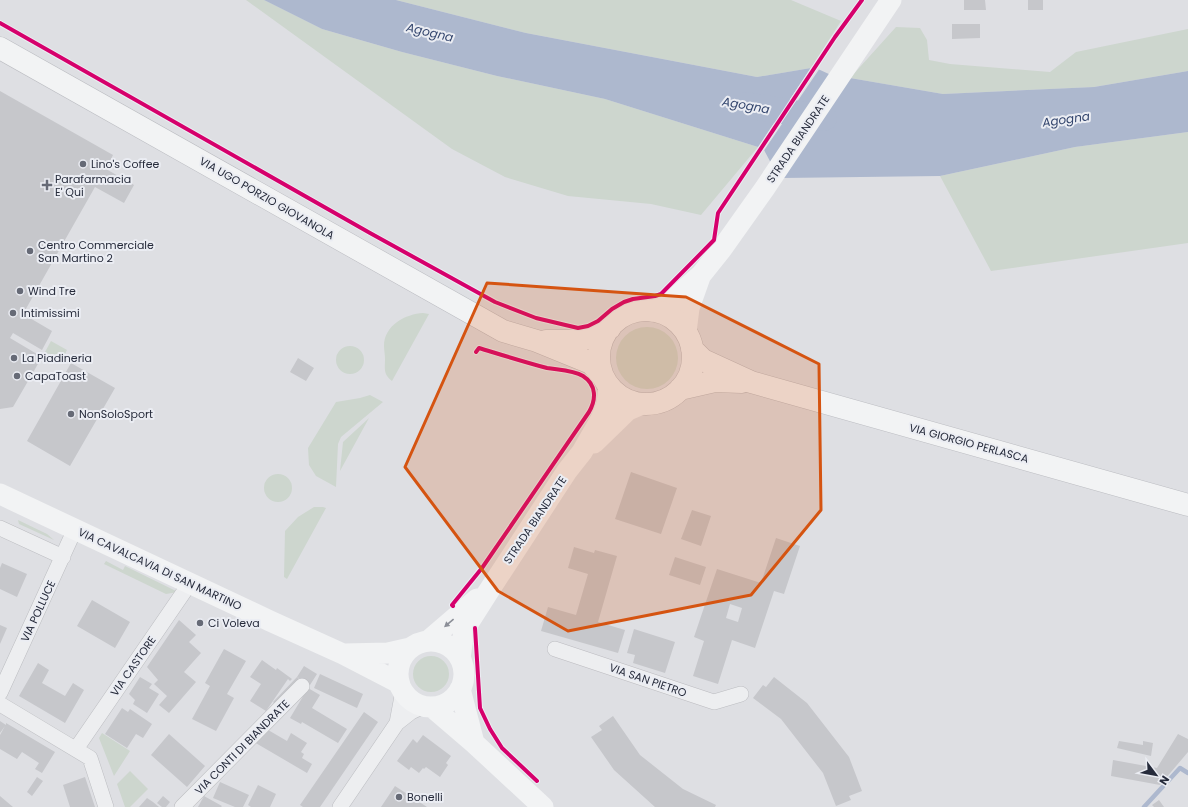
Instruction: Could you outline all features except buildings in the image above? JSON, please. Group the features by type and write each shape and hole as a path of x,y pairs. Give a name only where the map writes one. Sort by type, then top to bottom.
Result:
{"main road":[{"name":"STRADA BIANDRATE","path":"652,311 668,304 700,275 721,250 765,188 891,0"},
{"name":"VIA UGO PORZIO GIOVANOLA","path":"0,48 503,331 537,341 591,363 606,382"},
{"name":"STRADA BIANDRATE","path":"689,341 689,308 700,275"},
{"path":"640,311 652,311 665,314 677,322 689,341 693,360 687,381 680,389 669,398 656,403 642,404 629,401 618,395 606,382 600,365 600,352 603,339 610,328 619,320 629,314 640,311"},
{"name":"VIA UGO PORZIO GIOVANOLA","path":"537,341 575,341 587,338 610,328"},
{"name":"VIA GIORGIO PERLASCA","path":"689,341 704,360 751,382 1188,505"},
{"name":"VIA GIORGIO PERLASCA","path":"680,389 715,381 751,382"},
{"name":"STRADA BIANDRATE","path":"460,658 463,637 469,622 582,452 601,419 607,404 606,382"},
{"name":"STRADA BIANDRATE","path":"582,452 594,444 628,410 642,404"},
{"name":"VIA CAVALCAVIA DI SAN MARTINO","path":"0,494 343,654 401,687"},
{"name":"STRADA BIANDRATE","path":"419,645 490,589"},
{"path":"428,706 441,705 448,702 455,696 463,682 464,674 460,658 454,650 437,641 419,645 404,655 399,664 398,673 401,687 412,700 428,706 474,742 543,807"},
{"name":"VIA CAVALCAVIA DI SAN MARTINO","path":"343,654 388,653 419,645"},
{"path":"460,689 474,742"}],"street":[{"path":"0,528 63,557"},
{"name":"VIA POLLUCE","path":"0,693 75,529"},
{"name":"VIA CASTORE","path":"76,749 190,583"},
{"name":"VIA SAN PIETRO","path":"555,649 714,702 741,694"},
{"name":"VIA CONTI DI BIANDRATE","path":"182,807 302,686"},
{"path":"397,723 401,687"},
{"path":"0,704 90,758 106,807"},
{"path":"340,807 397,723 411,712 428,706"}],"highlighted area":[{"path":"487,283 686,297 819,364 821,510 751,595 568,631 498,591 405,467"}],"shaded area":[{"path":"246,0 264,0 322,29 402,52 497,76 605,99 758,147 701,215 651,204 568,196 505,177 452,149"},
{"path":"396,0 791,0 841,21 811,68 757,77 526,33"},
{"path":"896,27 920,28 927,40 929,60 950,64 1050,72 1076,52 1188,29 1188,71 1094,87 943,94 850,78"},
{"path":"1188,132 1188,243 991,271 940,176 1075,147"},
{"path":"423,313 429,314 392,381 387,376 385,369 384,346 388,332 403,318"},
{"path":"641,327 653,327 669,336 676,346 678,358 676,370 669,380 653,389 641,389 630,384 621,375 616,364 616,352 621,341 630,332"},
{"path":"51,341 67,350 61,362 45,352"},
{"path":"350,346 356,347 360,350 363,354 363,366 360,370 356,373 350,374 344,373 340,370 337,366 336,360 337,354 340,350 344,347"},
{"path":"370,395 383,402 341,437 338,444 336,487 316,476 309,465 308,448 336,402"},
{"path":"369,418 340,471 343,442"},
{"path":"278,474 284,475 288,478 291,482 291,494 288,498 284,501 278,502 272,501 268,498 265,494 264,488 265,482 268,478 272,475"},
{"path":"314,507 326,508 287,579 284,577 285,531 298,517"},
{"path":"18,520 47,534 54,540 19,524"},
{"path":"106,561 123,570 125,566 178,592 166,594 104,564"},
{"path":"428,656 434,656 444,661 449,674 444,687 434,692 428,692 418,687 413,677 413,671 418,661"},
{"path":"102,733 130,751 114,776 99,738"},
{"path":"130,771 148,789 130,807 125,807 117,784"}],"water":[{"path":"264,0 396,0 526,33 757,77 811,68 758,147 605,99 497,76 402,52 322,29"},
{"path":"818,69 831,75 772,165 764,150"},
{"path":"1188,71 1188,132 1075,147 940,176 782,178 850,78 943,94 1094,87"}],"pier":[{"path":"812,66 812,69 760,148 757,149"},
{"path":"818,67 820,68 763,152 763,149"}],"waterway":[{"name":"Agogna","path":"746,105 824,118"},
{"path":"1144,807 1180,768 1188,773"}],"cycle path":[{"path":"0,23 370,233 495,302 536,318 578,328 588,326 598,321 612,309 624,302 661,294 714,240 718,213 835,37 862,0"},
{"path":"453,606 452,605 482,568 589,412 594,398 591,384 579,374 570,371 547,368 479,348 476,352"},
{"path":"475,628 480,708 490,729 502,748 537,781"}],"place":[{"name":"Lino's Coffee","path":"83,164"},
{"name":"Parafarmacia E' Qui","path":"47,185"},
{"name":"Centro Commerciale San Martino 2","path":"30,251"},
{"name":"Wind Tre","path":"20,291"},
{"name":"Intimissimi","path":"13,313"},
{"name":"La Piadineria","path":"14,358"},
{"name":"CapaToast","path":"17,376"},
{"name":"NonSoloSport","path":"71,414"},
{"name":"Ci Voleva","path":"200,623"},
{"name":"Bonelli","path":"399,797"}]}
